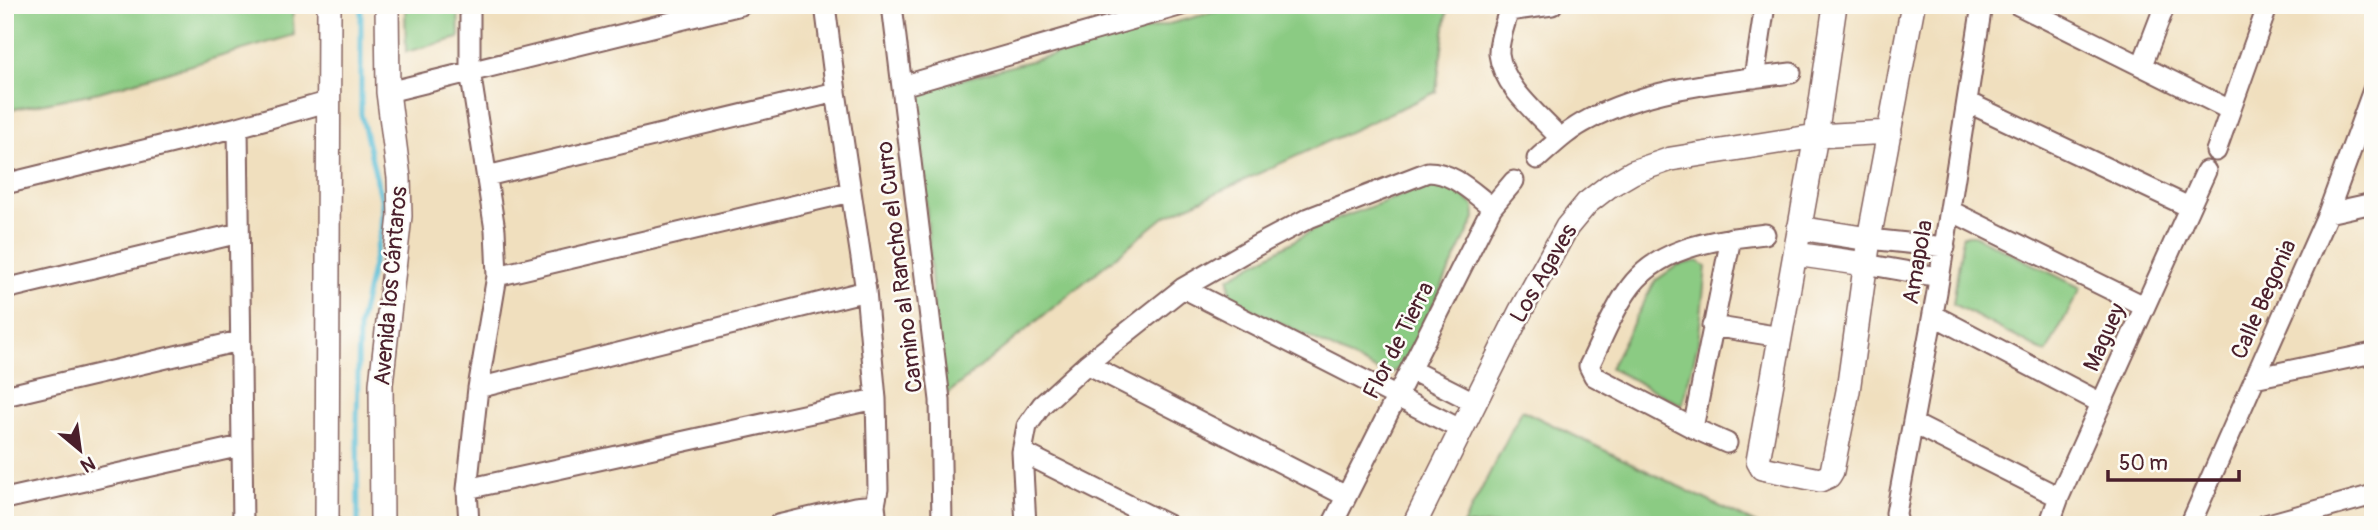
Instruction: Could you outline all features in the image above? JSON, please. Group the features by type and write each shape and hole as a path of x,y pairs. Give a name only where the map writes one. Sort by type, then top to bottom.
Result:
{"street":[{"path":"327,525 329,5"},
{"name":"Avenida los Cántaros","path":"382,525 381,384 400,216 399,178 388,92 387,5"},
{"path":"468,525 467,489 478,387 497,276 495,230 470,71 470,5"},
{"path":"388,92 741,5"},
{"path":"825,5 866,291 876,399 877,525"},
{"name":"Camino al Rancho el Curro","path":"892,5 940,400 942,525"},
{"path":"902,86 1182,5"},
{"path":"1552,5 1509,8 1499,52 1504,71 1515,89 1560,138"},
{"path":"1754,78 1765,5"},
{"path":"1835,5 1816,136 1758,464 1762,468 1820,480 1829,476 1832,471 1848,391 1869,239 1913,5"},
{"name":"Amapola","path":"1898,525 1896,513 1945,247 1982,5"},
{"path":"2018,5 2230,110"},
{"path":"2142,65 2165,5"},
{"path":"2216,151 2268,5"},
{"path":"1537,159 1560,138 1587,120 1626,103 1669,91 1791,72"},
{"name":"Calle Begonia","path":"2190,525 2328,213 2373,90"},
{"path":"487,176 836,92"},
{"path":"5,184 238,127 327,102"},
{"path":"1968,102 2189,207"},
{"path":"238,127 243,525"},
{"name":"Los Agaves","path":"1414,525 1460,429 1567,227 1587,203 1633,172 1671,159 1816,136 1890,132"},
{"name":"Maguey","path":"2049,525 2059,497 2206,171"},
{"path":"1026,525 1022,452 1027,426 1042,405 1087,364 1183,288 1310,218 1428,172 1437,172 1452,178 1492,207"},
{"name":"Flor de Tierra","path":"1332,525 1492,207 1514,181"},
{"path":"497,276 851,192"},
{"path":"2328,213 2373,203"},
{"path":"1951,211 2144,306"},
{"path":"1799,228 1945,247"},
{"path":"5,289 239,233"},
{"path":"1727,443 1594,376 1589,366 1625,294 1655,262 1673,253 1731,238 1765,234"},
{"path":"1693,428 1731,238"},
{"path":"1795,254 1939,277"},
{"path":"1183,288 1460,429"},
{"path":"478,387 866,291"},
{"path":"1933,315 2101,403"},
{"path":"1712,326 1781,337"},
{"path":"5,396 239,341"},
{"path":"2254,378 2373,353"},
{"path":"1087,364 1346,496"},
{"path":"1411,370 1474,402"},
{"path":"467,489 876,399"},
{"path":"1914,424 2059,497"},
{"path":"5,499 241,446"},
{"path":"1022,452 1168,525"},
{"path":"2265,525 2373,495"},
{"path":"778,525 875,505"}],"green space":[{"path":"5,5 292,5 294,35 99,92 5,111"},
{"path":"405,5 458,5 459,38 406,52"},
{"path":"1240,5 1448,5 1436,92 1164,217 940,400 918,91"},
{"path":"1447,182 1474,206 1475,218 1402,368 1386,375 1230,298 1229,278 1322,225 1418,189"},
{"path":"1963,235 1974,235 2081,288 2046,353 1953,304"},
{"path":"1698,261 1706,267 1698,344 1682,405 1610,368 1655,281 1678,265"},
{"path":"1522,410 1758,525 1463,525"}],"waterway":[{"path":"358,525 359,326 381,229 382,202 361,114 361,5"}]}
